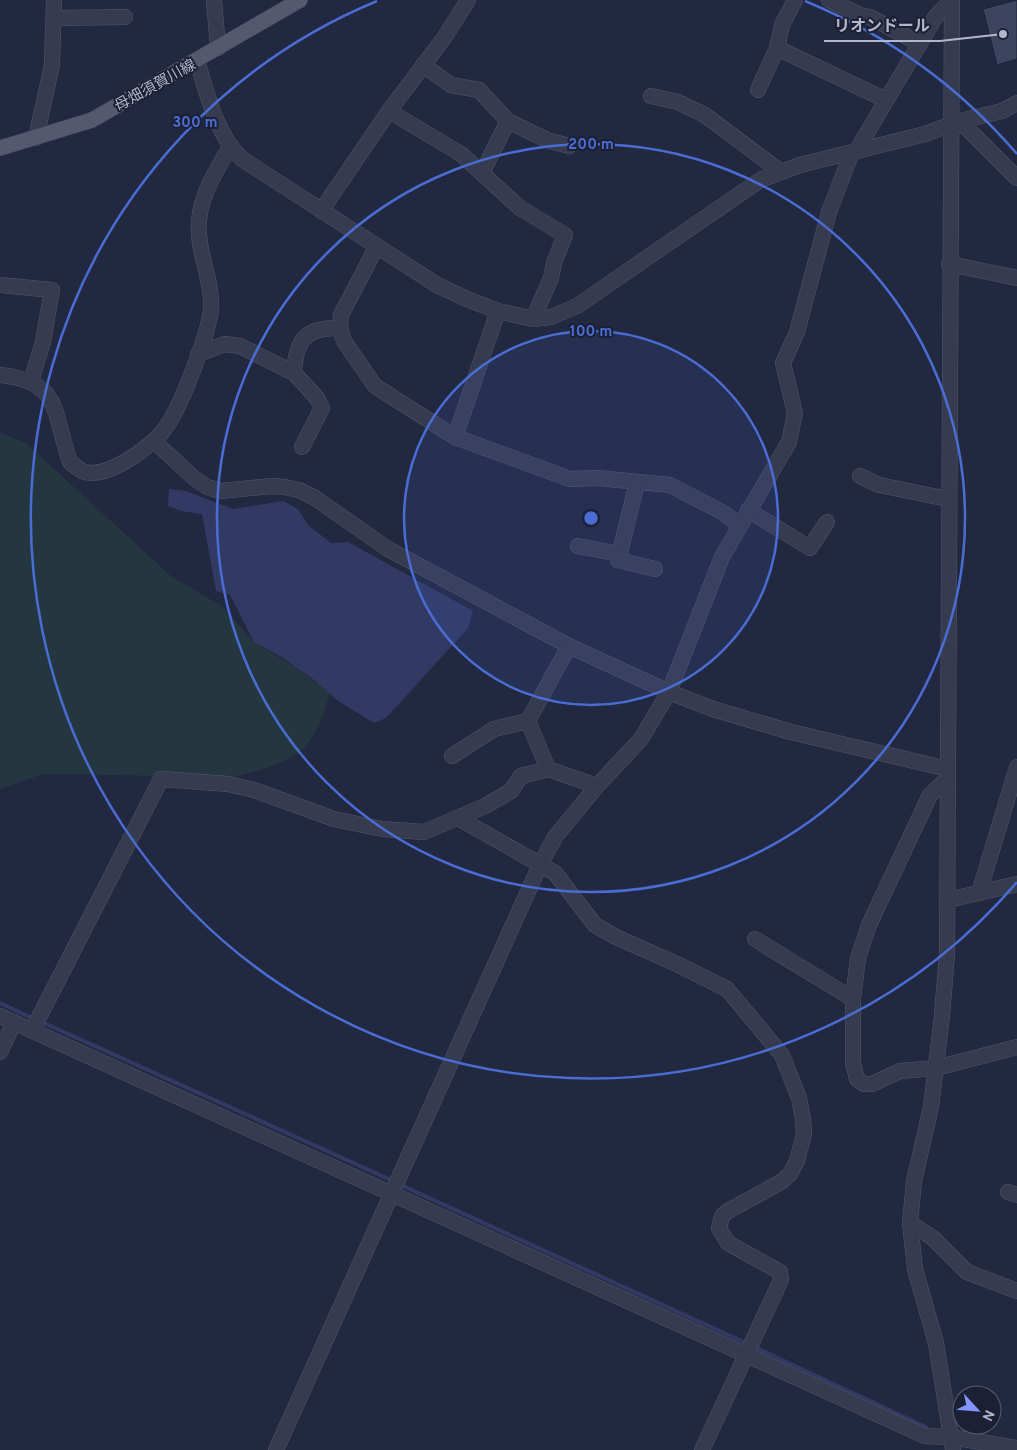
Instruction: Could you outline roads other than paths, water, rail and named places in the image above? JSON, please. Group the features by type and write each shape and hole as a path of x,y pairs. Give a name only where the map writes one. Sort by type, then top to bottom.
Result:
{"main road":[{"name":"母畑須賀川線","path":"0,148 92,120 297,1"}],"street":[{"path":"36,138 52,65 54,0"},
{"path":"214,0 218,48"},
{"path":"321,211 468,0"},
{"path":"758,90 777,48 782,25 795,0"},
{"path":"829,0 862,16 870,17 920,44"},
{"path":"276,1450 540,865 555,837 597,786 641,739 668,692 722,557 789,442 795,413 783,363 797,332 829,212 855,151 936,16 952,0"},
{"path":"952,0 956,123 949,264 948,900 942,1016 936,1068 931,1107 914,1181 910,1223 915,1269 936,1343 952,1443"},
{"path":"54,18 125,17"},
{"path":"777,48 886,100"},
{"path":"198,60 217,124 230,147 257,170 437,285 498,311 533,319 551,318 578,306 760,180 781,172 925,134 956,123 1002,111 1017,103"},
{"path":"423,65 451,85 479,90 508,121 546,140 569,146"},
{"path":"651,96 678,102 705,115 781,172"},
{"path":"389,111 460,154 520,208 565,235 554,263 551,278 533,319"},
{"path":"482,173 508,121"},
{"path":"956,123 1017,178"},
{"path":"0,375 31,380 53,401 61,438 70,462 83,471 100,472 124,463 154,441 166,428 177,408 198,354 211,312 211,291 202,250 199,221 207,185 230,147"},
{"path":"376,246 341,316 340,328 344,341 375,386 455,436 570,479 598,478 670,485 724,513 739,525"},
{"path":"949,264 1017,278"},
{"path":"0,285 52,290 43,342 31,380"},
{"path":"455,436 498,311"},
{"path":"294,373 294,360 300,345 308,334 317,329 340,328"},
{"path":"198,354 225,344 240,346 294,373 317,398 322,408 302,447"},
{"path":"154,441 194,478 207,486 221,491 272,486 299,490 315,498 388,549 569,646 668,692 713,709 791,732 948,773"},
{"path":"860,476 879,486 948,499"},
{"path":"637,482 618,560 655,569"},
{"path":"748,510 810,548 827,522"},
{"path":"578,546 619,554"},
{"path":"452,756 494,729 528,721 569,646"},
{"path":"528,721 548,769"},
{"path":"979,893 1017,767"},
{"path":"32,1031 161,778 228,784 263,793 334,819 382,829 424,832 460,819 510,791 521,776 548,769 597,786"},
{"path":"948,773 930,795 869,925 858,958 853,999 853,1063 857,1079 864,1084 872,1084 900,1071 936,1068 1017,1047"},
{"path":"460,819 555,873 595,925 616,937 693,971 727,989 782,1055 799,1098 804,1134 797,1162 790,1174 781,1182 722,1216 719,1228 728,1243 780,1272 781,1280 702,1450"},
{"path":"948,900 1017,884"},
{"path":"755,939 853,999"},
{"path":"0,1052 7,1019 392,1194 749,1347 925,1436 952,1443 1017,1448"},
{"path":"910,1223 934,1238 967,1272 1017,1291"}],"water":[{"path":"169,489 186,491 233,509 283,501 298,509 308,525 331,543 348,542 473,611 468,628 386,718 374,723 338,701 314,680 283,658 254,642 230,595 216,591 202,514 181,511 168,506"}],"waterway":[{"path":"0,1003 32,1018"},
{"path":"44,1023 391,1180"},
{"path":"403,1186 748,1344"},
{"path":"754,1347 926,1427"}],"place":[{"name":"リオンドール","path":"1003,34"}]}
